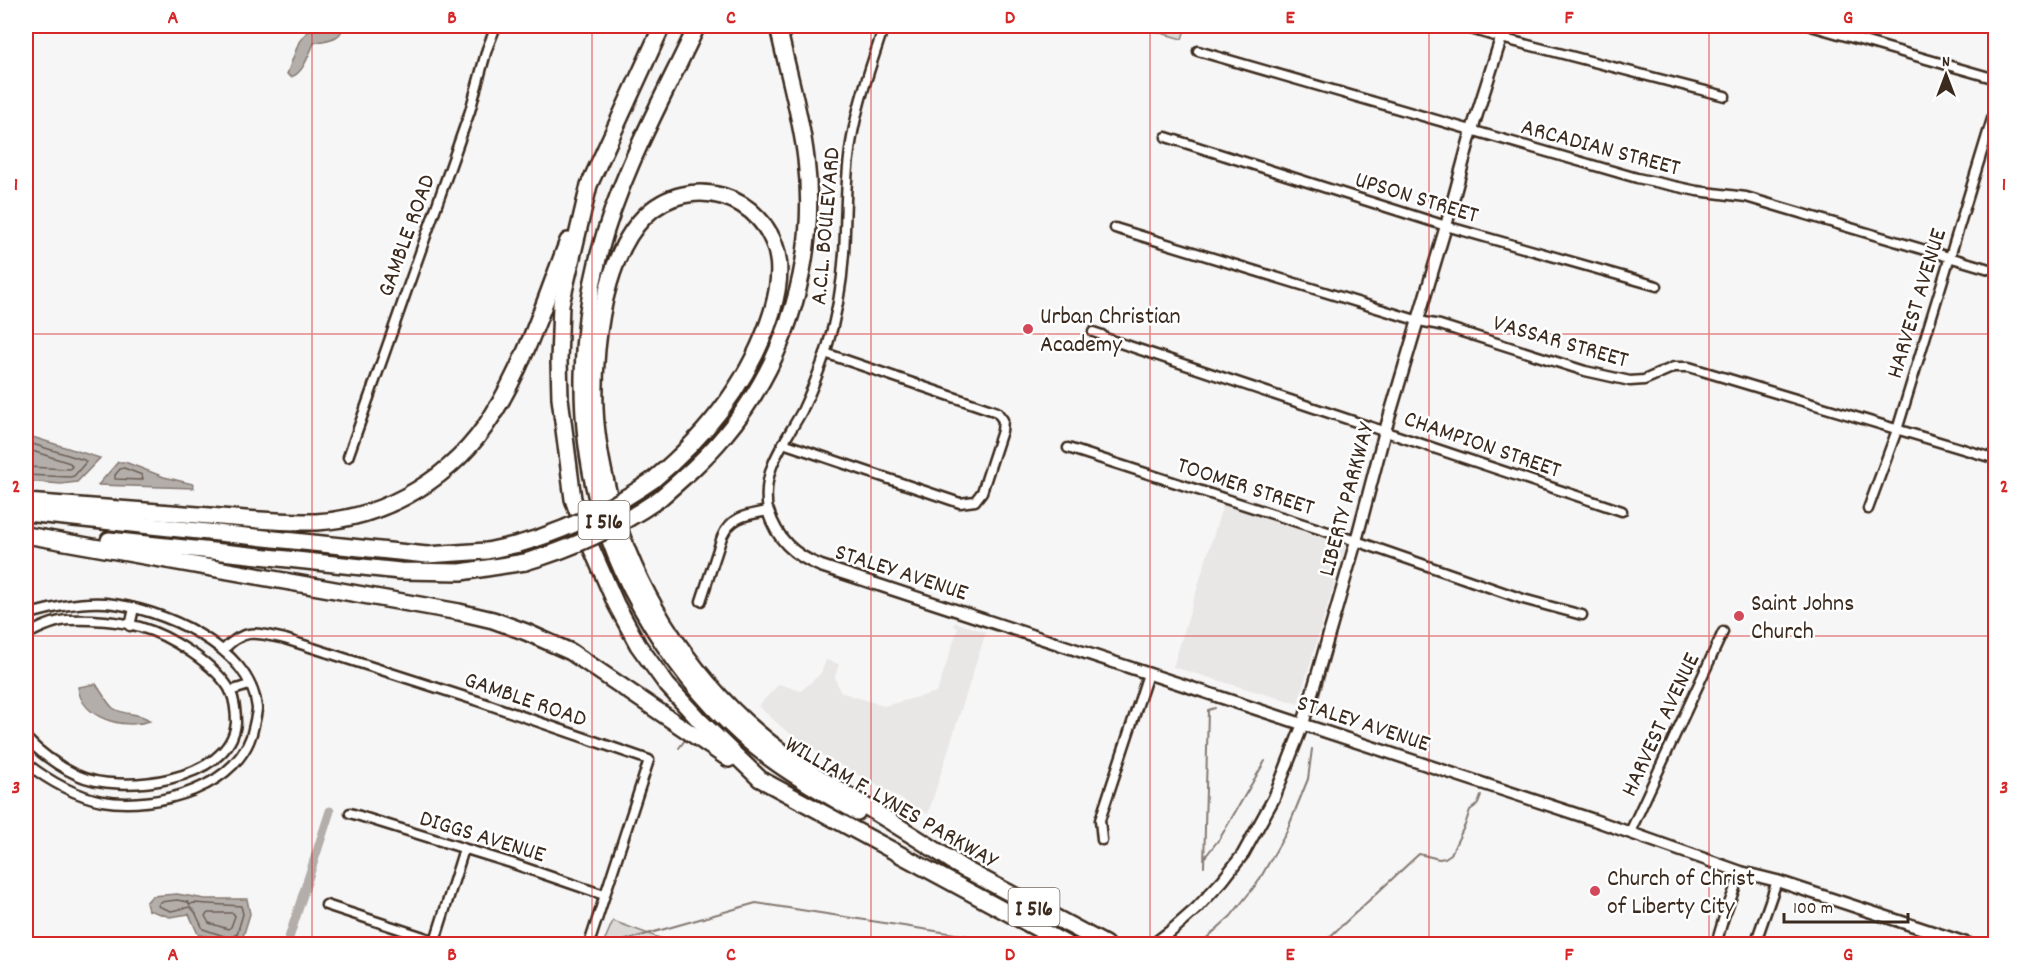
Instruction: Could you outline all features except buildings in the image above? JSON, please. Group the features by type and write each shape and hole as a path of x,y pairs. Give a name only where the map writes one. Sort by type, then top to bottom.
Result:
{"highway":[{"name":"WILLIAM F. LYNES PARKWAY","path":"662,26 589,185 561,304 560,398 573,499 615,604 638,645 667,685 700,722 760,779 1066,945"},
{"name":"WILLIAM F. LYNES PARKWAY","path":"697,26 622,188 607,228 594,279 585,333 582,380 586,431 597,500 616,555 642,610 678,665 723,717 770,758 822,792 1105,945"},
{"path":"26,533 400,571 460,572 525,562 579,544 633,517 659,499 704,458 743,411 773,360 795,303 806,242 807,162 778,26"},
{"path":"26,502 317,522 387,507 421,488 466,449 491,418 517,374 589,185"},
{"path":"26,513 427,555 467,553 519,544 545,537 592,518 627,498 653,480 711,424 743,378 768,325 779,284 779,257 772,239 762,222 752,212 740,204 714,194 693,194 672,198 646,213 621,250 605,297 596,370 596,428 608,493 624,545 664,622 712,688 737,714 759,734 802,766 964,869"},
{"path":"26,533 494,620 571,652 682,729 760,779"}],"street":[{"name":"GAMBLE ROAD","path":"348,457 470,111 496,26"},
{"name":"A.C.L. BOULEVARD","path":"768,511 766,494 773,460 809,396 837,313 842,276 851,142 864,87 884,26"},
{"path":"1461,26 1725,96"},
{"name":"LIBERTY PARKWAY","path":"1154,945 1210,894 1243,854 1274,798 1303,724 1472,130 1505,26"},
{"path":"1811,26 1995,79"},
{"name":"ARCADIAN STREET","path":"1198,51 1667,185 1746,197 1995,271"},
{"name":"HARVEST AVENUE","path":"1868,509 1897,430 1995,106"},
{"name":"UPSON STREET","path":"1166,137 1446,226 1657,286"},
{"name":"VASSAR STREET","path":"1115,228 1419,321 1440,325 1585,371 1630,381 1644,380 1674,367 1689,367 1995,459"},
{"name":"CHAMPION STREET","path":"1094,332 1105,338 1622,511"},
{"path":"783,442 960,503 975,501 982,492 1002,431 1003,420 997,412 825,353"},
{"name":"TOOMER STREET","path":"1068,448 1356,541 1550,608 1582,615"},
{"path":"701,601 722,537 729,524 741,516 768,511"},
{"name":"STALEY AVENUE","path":"768,511 783,542 794,553 810,562 1630,832 1741,872 1777,881 1969,945"},
{"path":"26,615 58,606 104,603 134,608 179,625 204,637 223,650 241,669 257,708 252,734 244,754 228,771 203,786 169,799 138,803 103,801 70,792 26,763"},
{"path":"130,626 134,608"},
{"path":"26,635 42,626 67,620 140,627 194,653 230,691 236,714 236,727 227,745 218,756 191,772 170,780 121,785 78,776 39,753 26,738"},
{"name":"GAMBLE ROAD","path":"223,650 235,638 256,632 285,639 481,702 649,760 604,895"},
{"name":"HARVEST AVENUE","path":"1630,832 1723,632"},
{"path":"1102,840 1100,820 1148,674"},
{"path":"230,691 249,685"},
{"name":"DIGGS AVENUE","path":"350,813 511,863 604,895"},
{"path":"434,943 464,849"},
{"path":"1716,945 1741,872"},
{"path":"1755,945 1777,881"},
{"path":"589,945 604,895"},
{"path":"326,905 445,945"}],"shaded area":[{"path":"1136,26 1186,26 1182,39"},
{"path":"1223,504 1346,545 1298,704 1173,667"},
{"path":"955,622 986,632 928,814 824,756 785,730 758,706 779,684 801,691 821,673 826,660 839,664 835,677 840,692 884,706 937,692 958,628 954,626"},
{"path":"613,921 676,944 603,944"}],"water":[{"path":"326,26 343,28 335,37 314,43 302,68 291,77 287,74 299,42 307,32"},
{"path":"26,435 100,458 77,482 61,484 26,481"},
{"path":"118,462 125,462 164,477 193,484 194,488 98,485"},
{"path":"96,684 113,708 142,716 150,721 128,724 105,719 95,714 81,698 78,687"},
{"path":"177,894 205,899 247,899 250,914 242,940 231,943 198,934 189,914 170,917 148,910 146,903 152,896"}],"waterway":[{"path":"1315,711 1353,571"},
{"path":"1204,867 1208,710 1215,708"},
{"path":"679,748 685,740"},
{"path":"1200,944 1231,916 1258,882 1286,833 1308,779 1312,749"},
{"path":"1205,857 1220,838 1265,761"},
{"path":"1322,944 1419,854 1439,859 1451,854 1470,810 1478,804 1481,796"},
{"path":"287,944 330,811"},
{"path":"612,944 756,903 1019,944"},
{"path":"579,944 580,939"}],"place":[{"name":"Urban Christian Academy","path":"1028,329"},
{"name":"Saint Johns Church","path":"1739,616"},
{"name":"Church of Christ of Liberty City","path":"1595,891"}]}
